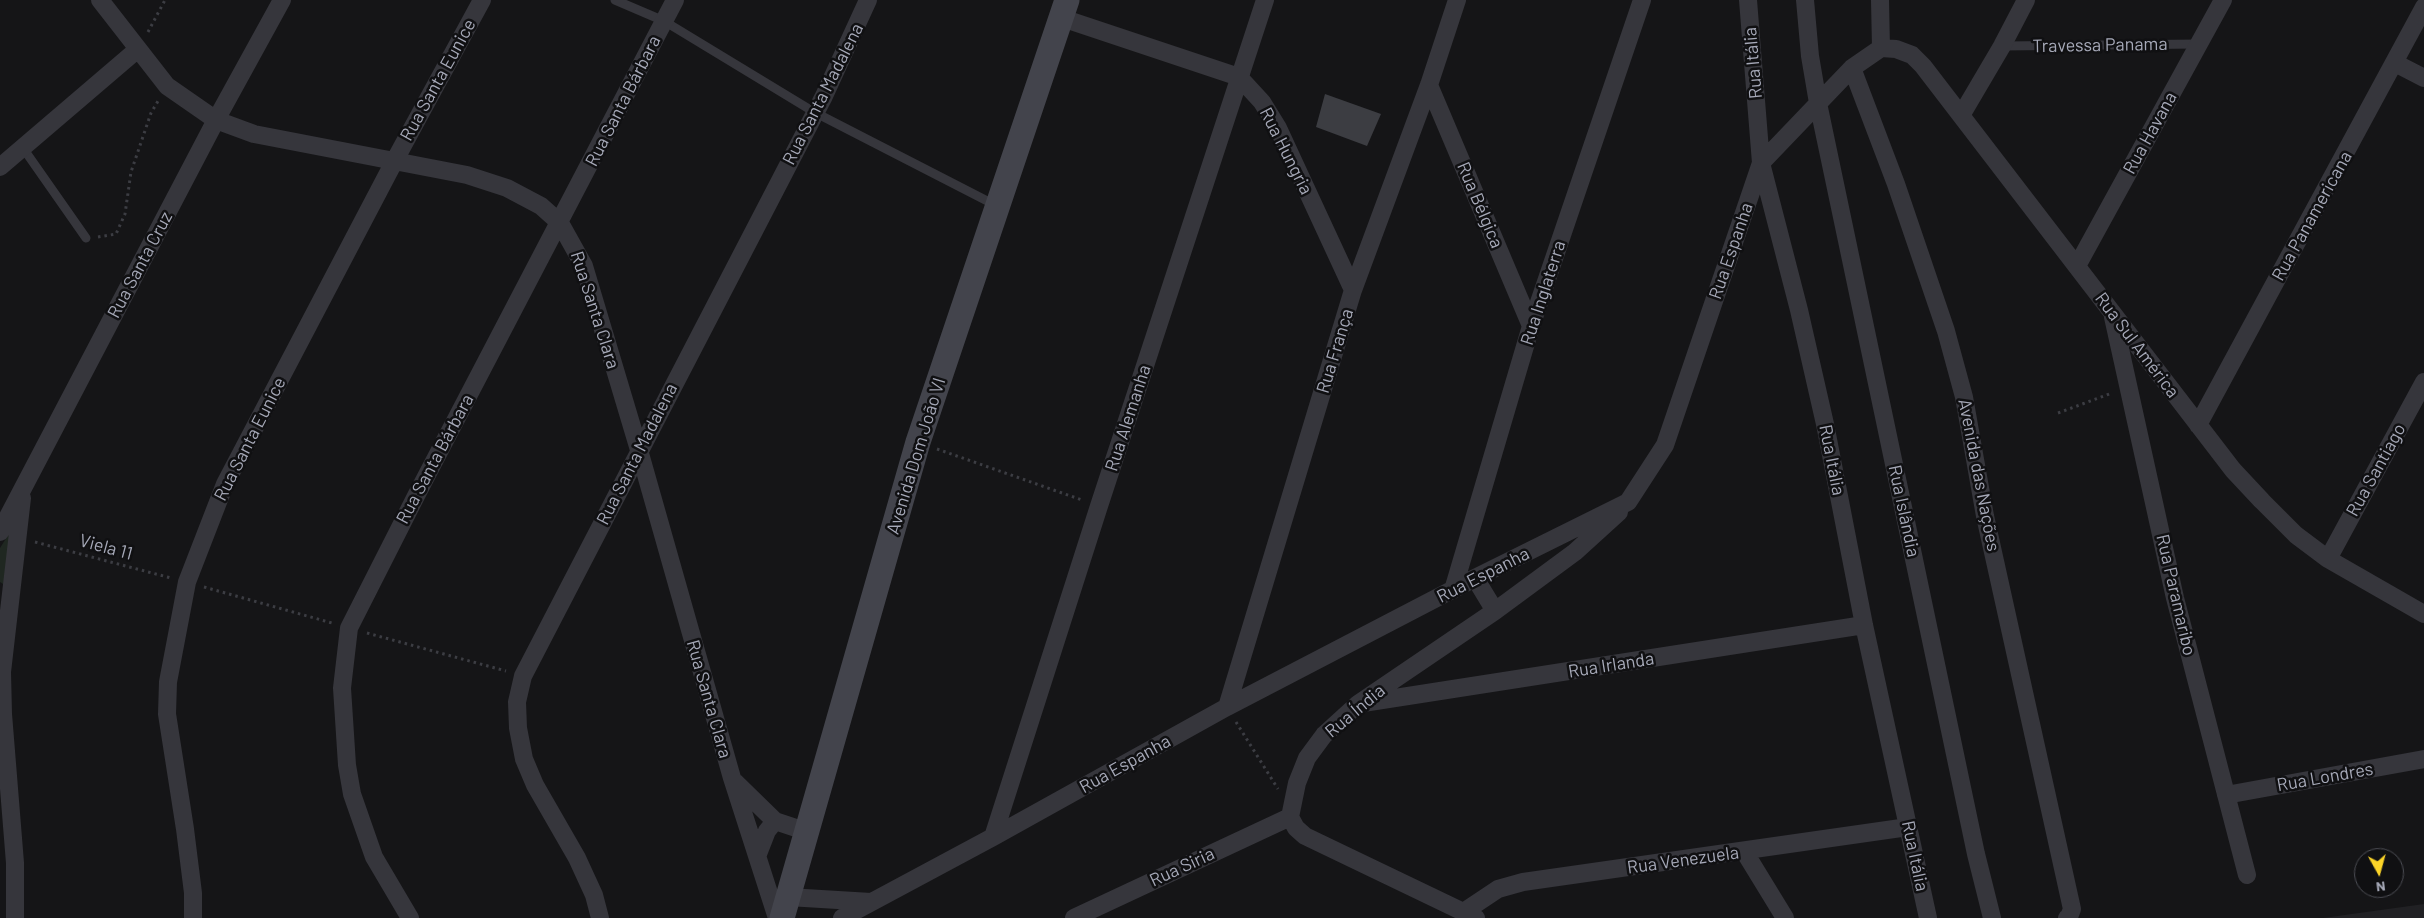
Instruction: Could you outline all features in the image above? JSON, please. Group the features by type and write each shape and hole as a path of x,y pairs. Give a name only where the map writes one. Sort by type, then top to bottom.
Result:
{"street":[{"name":"Rua Santa Clara","path":"100,0 167,86 216,120 254,134 467,175 507,188 541,206 560,223 584,266 639,450 732,778 758,854 782,911"},
{"name":"Rua Santa Cruz","path":"0,532 216,120 282,0"},
{"name":"Rua Santa Eunice","path":"193,918 193,893 185,829 167,714 168,682 187,582 225,484 395,160 482,0"},
{"name":"Rua Santa Bárbara","path":"410,918 374,857 352,794 346,756 342,688 349,628 416,494 560,223 675,0"},
{"name":"Rua Santa Madalena","path":"600,918 594,895 584,873 535,785 524,759 518,728 517,702 523,676 845,55 868,0"},
{"name":"Rua Alemanha","path":"993,837 1265,0"},
{"name":"Rua França","path":"1227,707 1353,290 1428,85 1456,0"},
{"name":"Rua Inglaterra","path":"1453,590 1532,326 1642,0"},
{"name":"Rua Itália","path":"1748,0 1761,163 1799,310 1825,424 1864,625 1928,918"},
{"name":"Rua Islândia","path":"1806,0 1806,26 1818,103 1974,844 1992,918"},
{"path":"1880,0 1881,48"},
{"path":"1962,114 2002,46 2026,0"},
{"name":"Rua Havana","path":"2077,266 2223,0"},
{"name":"Rua Panamericana","path":"2198,425 2424,7"},
{"name":"Rua Hungria","path":"1065,9 1239,78 1262,102 1278,128 1353,290"},
{"name":"Avenida Dom João VI","path":"782,911 808,832 918,442 1065,9"},
{"name":"Rua Espanha","path":"842,918 993,837 1227,707 1475,578 1628,502 1665,445 1761,163 1852,68 1881,48"},
{"name":"Rua Sul América","path":"1881,48 1896,48 1912,55 1962,114 2198,425 2233,470 2262,501 2296,534 2328,559 2424,614"},
{"path":"0,167 138,50"},
{"path":"2395,63 2424,78"},
{"name":"Avenida das Nações","path":"1852,68 1896,184 1946,330 1964,397 1985,516 2072,909 2067,918"},
{"name":"Rua Bélgica","path":"1428,85 1532,326"},
{"name":"Rua Paramaribo","path":"2112,312 2175,598 2247,875"},
{"name":"Rua Santiago","path":"2328,559 2424,382"},
{"path":"15,918 14,863 3,714 2,672 10,590 19,538 23,489"},
{"name":"Rua Índia","path":"1290,812 1307,758 1324,734 1358,704 1495,611 1575,552 1628,502"},
{"path":"1475,578 1495,611"},
{"name":"Rua Irlanda","path":"1358,704 1864,625"},
{"name":"Rua Londres","path":"2226,795 2424,759"},
{"name":"Rua Santa Clara","path":"732,778 775,821 808,832"},
{"path":"1290,812 1296,828 1314,842 1470,915"},
{"name":"Rua Siria","path":"1074,918 1290,812"},
{"path":"758,854 767,831 775,821"},
{"name":"Rua Venezuela","path":"1470,915 1482,898 1498,889 1523,882 1744,852 1908,827"},
{"path":"1744,852 1785,918"},
{"path":"782,911 871,902"}],"lane":[{"name":"Rua Santa Bárbara","path":"615,0 664,21 814,112 997,206"},
{"name":"Travessa Panama","path":"2002,46 2199,44"},
{"path":"23,148 86,238"}],"path":[{"path":"138,50 165,0"},
{"path":"86,238 116,234 125,214 132,172 140,142 151,113 167,86"},
{"path":"2058,413 2128,386"},
{"path":"918,442 1099,506"},
{"name":"Viela 11","path":"19,538 187,582"},
{"path":"1227,707 1290,812"}],"shaded area":[{"path":"10,532 6,586 0,582 0,548"},
{"path":"2424,904 2424,918 2323,918"}],"building":[{"path":"1325,94 1381,114 1367,146 1316,127"}]}
